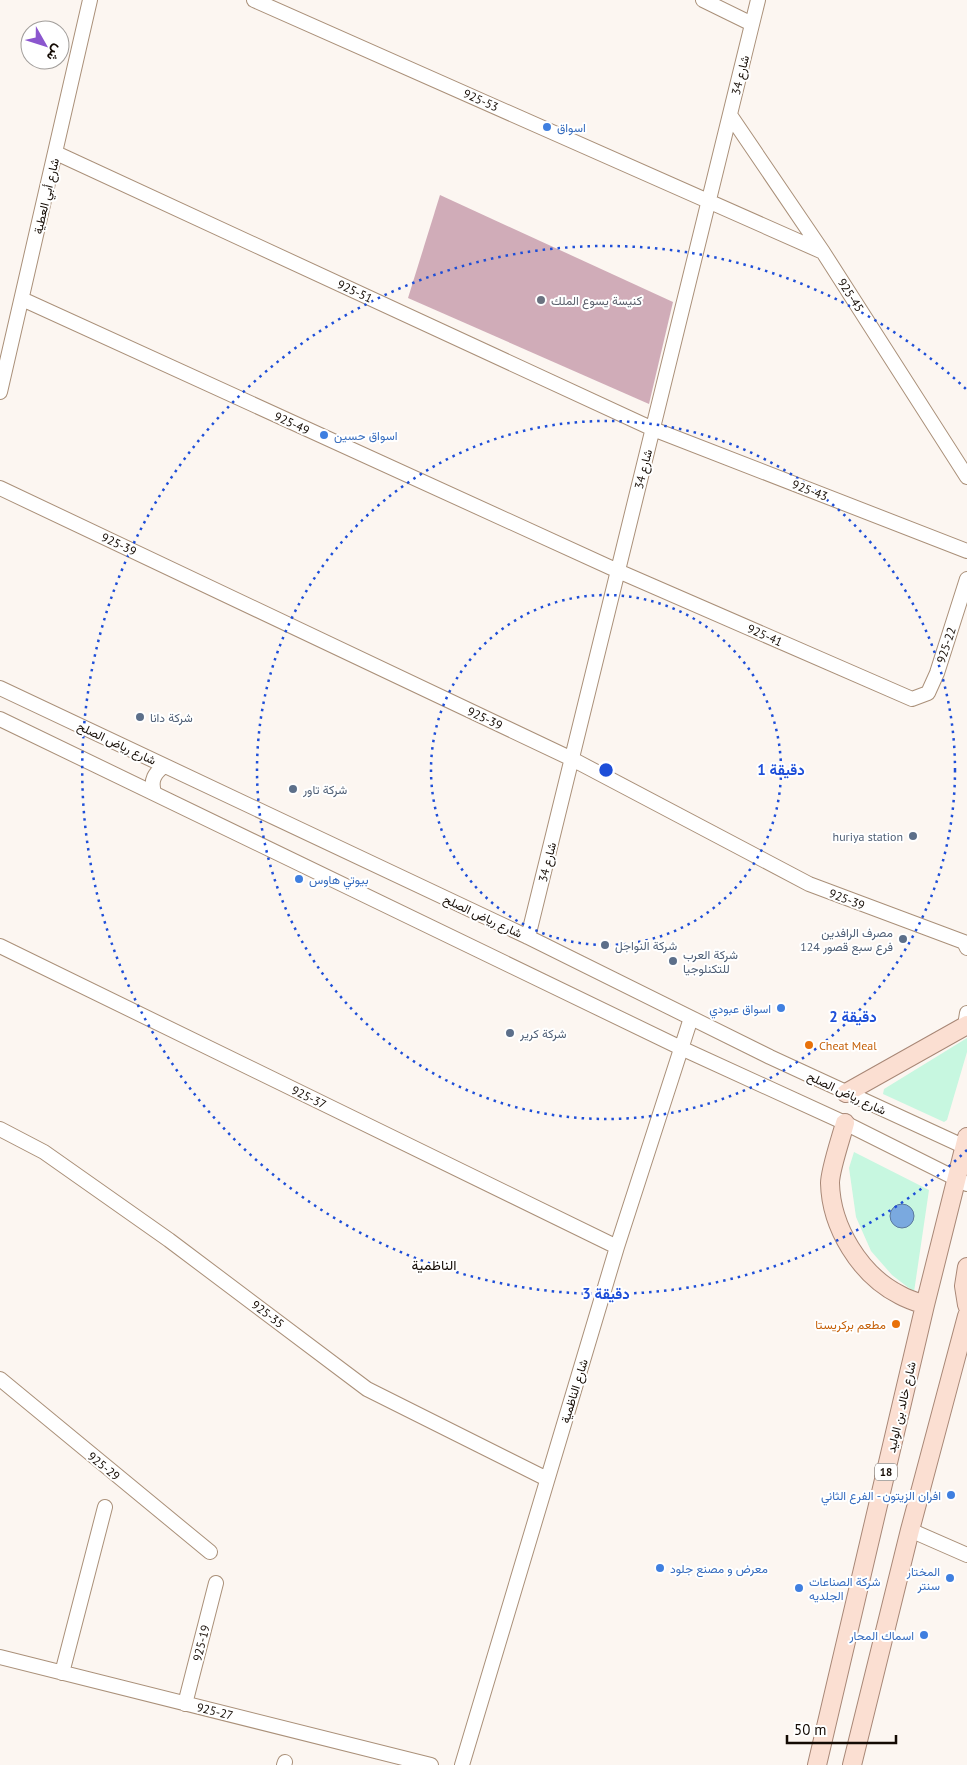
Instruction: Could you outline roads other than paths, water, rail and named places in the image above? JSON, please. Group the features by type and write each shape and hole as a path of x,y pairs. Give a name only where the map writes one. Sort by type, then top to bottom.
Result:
{"main road":[{"path":"846,1093 966,1021"},
{"path":"844,1123 830,1181 832,1204 839,1226 848,1246 869,1273 899,1295 925,1305"},
{"name":"شارع خالد بن الوليد","path":"817,1765 925,1305 962,1182 966,1147"},
{"path":"967,1266 964,1286 967,1305"},
{"path":"852,1765 910,1530 967,1316"}],"street":[{"name":"شارع أبي العطية","path":"0,392 90,0"},
{"name":"925-53","path":"254,0 823,252"},
{"path":"703,0 752,24"},
{"name":"شارع 34","path":"528,937 758,0"},
{"name":"925-45","path":"730,115 823,252 967,477"},
{"name":"925-51","path":"56,153 653,429"},
{"name":"925-49","path":"22,299 618,571"},
{"name":"925-43","path":"653,429 967,551"},
{"name":"925-39","path":"0,488 572,759 808,884 964,942 967,948"},
{"name":"925-41","path":"618,571 912,700"},
{"name":"925-22","path":"912,700 928,693 937,673 967,579"},
{"name":"شارع رياض الصلح","path":"0,688 528,937 846,1093 966,1147"},
{"path":"0,719 681,1048 844,1123 962,1182"},
{"path":"154,792 152,786 154,777 164,766"},
{"name":"925-37","path":"0,946 617,1247"},
{"name":"شارع الناظمية","path":"462,1765 617,1247 691,1018"},
{"name":"925-35","path":"0,1129 44,1152 169,1240 367,1388 547,1479"},
{"name":"925-29","path":"0,1379 210,1552"},
{"path":"62,1673 105,1507"},
{"path":"910,1530 967,1555"},
{"name":"925-19","path":"185,1704 216,1583"},
{"name":"925-27","path":"0,1657 431,1765"}],"water":[{"path":"902,1204 910,1208 914,1216 910,1224 902,1228 894,1224 890,1216 894,1208"}],"place":[{"name":"اسواق","path":"547,127"},
{"name":"كنيسة يسوع الملك","path":"541,300"},
{"name":"اسواق حسين","path":"324,435"},
{"name":"شركة دانا","path":"140,717"},
{"name":"شركة تاور","path":"293,789"},
{"name":"huriya station","path":"913,836"},
{"name":"بيوتي هاوس","path":"299,879"},
{"name":"مصرف الرافدين فرع سبع قصور 124","path":"903,939"},
{"name":"شركة النواجل","path":"605,945"},
{"name":"شركة العرب للتكنلوجيا","path":"673,961"},
{"name":"اسواق عبودي","path":"781,1008"},
{"name":"شركة كرير","path":"510,1033"},
{"name":"Cheat Meal","path":"809,1045"},
{"name":"مطعم بركريستا","path":"896,1324"},
{"name":"افران الزيتون - الفرع الثاني","path":"951,1495"},
{"name":"معرض و مصنع جلود","path":"660,1568"},
{"name":"المختار سنتر","path":"950,1578"},
{"name":"شركة الصناعات الجلديه","path":"799,1588"},
{"name":"اسماك المحار","path":"924,1635"}],"district":[{"name":"الناظمية","path":"434,1265"}]}
